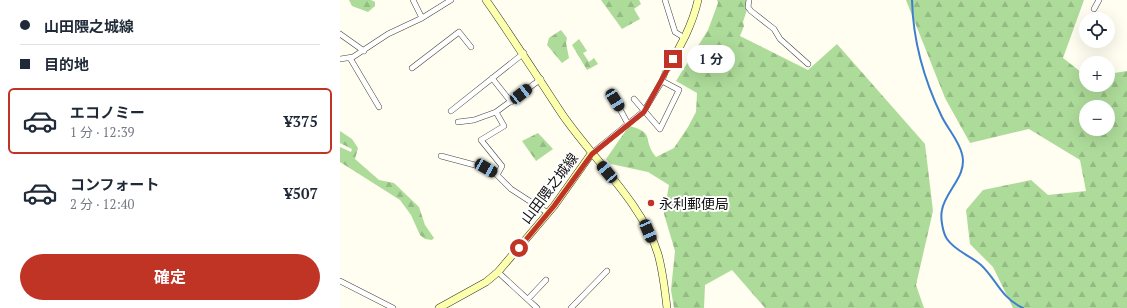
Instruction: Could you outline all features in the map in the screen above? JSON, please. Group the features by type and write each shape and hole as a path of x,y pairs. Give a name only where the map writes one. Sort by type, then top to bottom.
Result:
{"main road":[{"name":"山田隈之城線","path":"439,308 486,282 498,272 548,213 592,154 562,114 524,53 486,0"},
{"path":"667,68 683,38 698,0"},
{"path":"592,154 632,203 648,231 661,266 667,308"}],"street":[{"path":"413,0 422,18"},
{"path":"340,59 350,58 364,51 388,34 422,18 450,0"},
{"path":"665,0 675,32 683,38"},
{"path":"750,0 748,7 751,11 774,29 780,39 808,64"},
{"path":"1094,9 1099,0"},
{"path":"412,68 459,32 471,47"},
{"path":"340,34 364,51"},
{"path":"451,111 524,53"},
{"path":"350,58 379,107"},
{"path":"592,154 644,112 662,81 667,68"},
{"path":"492,78 511,102"},
{"path":"458,122 474,120 496,112 541,79"},
{"path":"634,99 660,129 679,90 662,81"},
{"path":"615,100 628,124"},
{"path":"496,112 504,123 504,126 481,140 502,166 497,175"},
{"path":"441,156 486,168 497,175 511,189 548,213"},
{"path":"571,308 607,271"},
{"path":"498,272 537,308"},
{"path":"340,280 393,308"},
{"path":"528,299 546,280"}],"green space":[{"path":"349,0 371,0 375,2 375,6 368,12 352,6"},
{"path":"601,0 639,0 641,4 634,9 640,19 622,29"},
{"path":"717,0 750,0 740,36 808,70 837,44 925,144 933,211 916,285 924,308 765,308 732,270 705,285 704,308 674,308 671,290 675,251 664,214 669,185 648,172 611,164 606,159 629,126 643,131 646,134 649,146 656,157 674,148 696,112 697,93 676,81 708,30 718,3"},
{"path":"906,0 1084,0 1063,58 1079,71 1079,92 1115,92 1115,73 1127,71 1127,308 1013,308 993,267 970,244 966,210 983,190 1031,180 1048,195 1086,191 1080,160 1029,129 970,143 945,98"},
{"path":"561,30 567,38 566,43 569,58 562,63 547,45 549,38"},
{"path":"579,39 587,51 583,53 589,62 594,58 598,64 587,70 572,45"},
{"path":"340,131 352,139 358,148 355,159 379,180 394,183 419,207 425,225 434,238 432,240 425,239 420,235 411,215 400,200 340,162 340,147 351,152 352,149 340,143"},
{"path":"538,133 553,149 536,161 522,141"}],"waterway":[{"path":"912,0 917,45 925,75 942,117 961,149 962,154 962,169 947,196 941,213 944,233 950,243 981,265 1004,294 1015,304 1023,308"}],"place":[{"name":"永利郵便局","path":"651,203"}],"route":[{"path":"519,248 554,206 592,154 622,128 644,112 673,59"}]}
